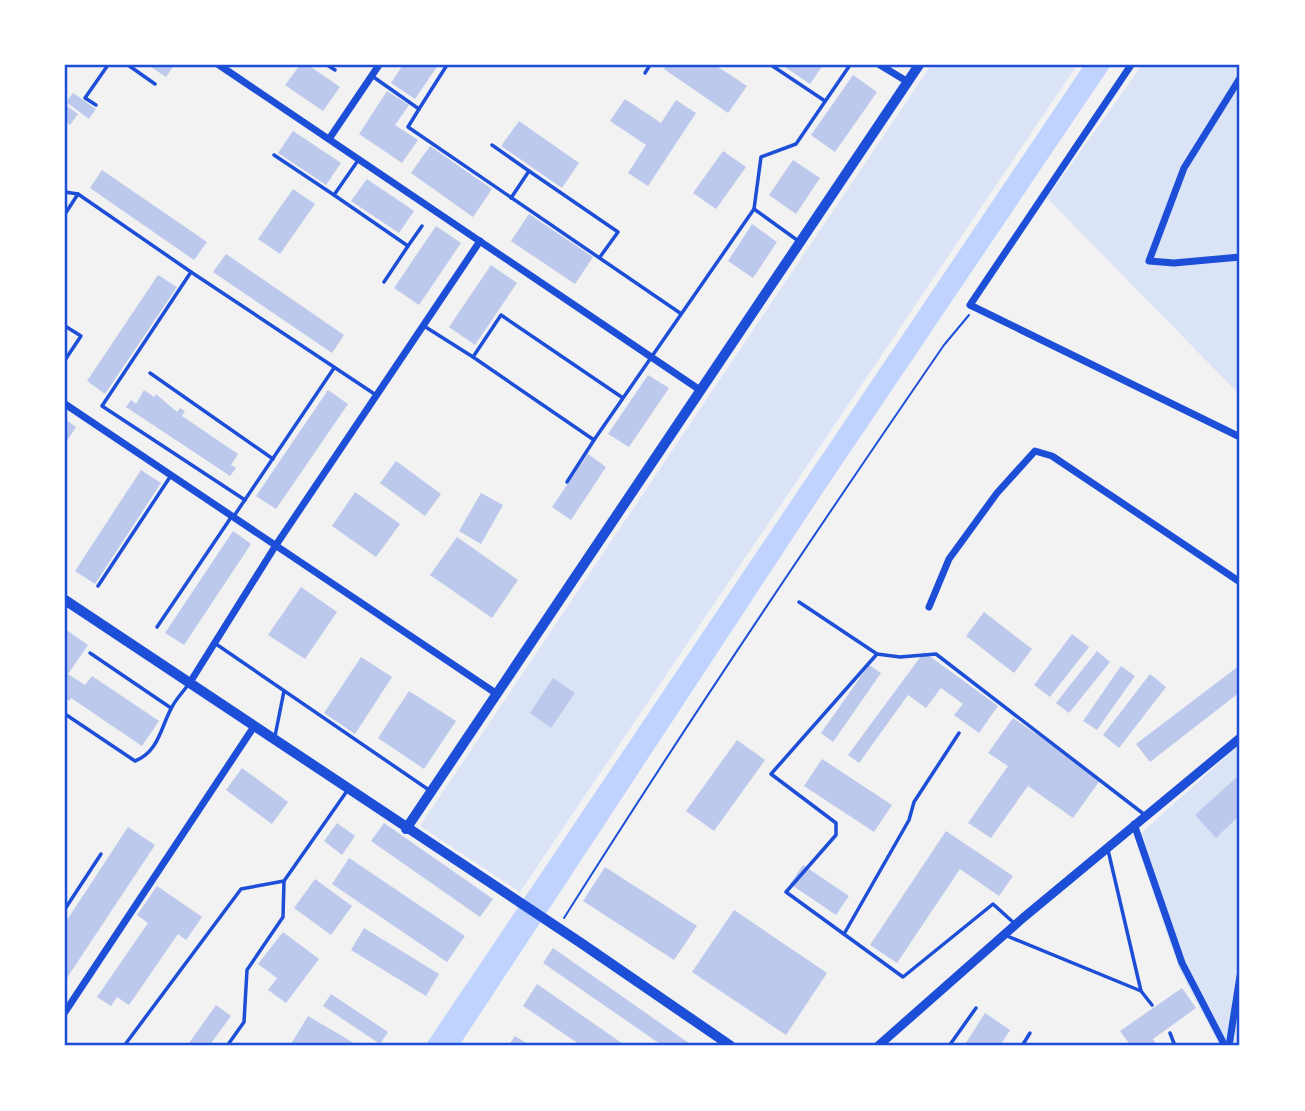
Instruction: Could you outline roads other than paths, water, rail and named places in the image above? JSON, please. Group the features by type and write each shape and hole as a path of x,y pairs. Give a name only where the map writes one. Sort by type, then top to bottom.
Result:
{"main road":[{"path":"406,829 919,65"},
{"path":"65,600 731,1046"}],"street":[{"path":"219,65 700,390"},
{"path":"329,139 379,65"},
{"path":"880,65 908,82"},
{"path":"1131,65 970,305 1240,437"},
{"path":"1240,78 1184,168 1149,261 1174,263 1240,257"},
{"path":"189,684 276,545 480,242"},
{"path":"65,404 497,694"},
{"path":"929,607 949,559 997,492 1035,451 1052,456 1240,582"},
{"path":"65,1012 253,727"},
{"path":"878,1046 1134,824 1240,738"},
{"path":"1134,824 1182,963 1227,1046"},
{"path":"1227,1046 1240,976"}],"lane":[{"path":"96,105 85,98 108,65"},
{"path":"128,65 155,84"},
{"path":"327,65 335,71"},
{"path":"447,65 408,127 680,313"},
{"path":"645,73 650,65"},
{"path":"771,65 825,101"},
{"path":"566,482 754,209 761,157 796,144 850,65"},
{"path":"372,76 419,108"},
{"path":"492,145 618,232 600,257"},
{"path":"274,155 408,246"},
{"path":"334,195 359,159"},
{"path":"511,198 529,171"},
{"path":"65,192 78,194 377,396"},
{"path":"65,214 78,194"},
{"path":"754,209 799,242"},
{"path":"384,282 422,226"},
{"path":"191,272 102,406 245,500"},
{"path":"473,357 501,315 623,398"},
{"path":"422,325 594,440"},
{"path":"65,326 81,336 65,360"},
{"path":"158,627 334,368"},
{"path":"149,373 273,459"},
{"path":"98,586 171,475"},
{"path":"799,602 877,654 900,657 936,654 1145,815"},
{"path":"215,643 431,791"},
{"path":"90,653 171,708"},
{"path":"877,654 771,774 836,823 836,835 786,892 903,977 993,904 1016,925"},
{"path":"65,714 135,761 144,757 155,744 171,708 189,684"},
{"path":"274,742 284,691"},
{"path":"844,934 909,820 914,802 959,733"},
{"path":"227,1046 244,1022 247,970 283,917 284,881 348,790"},
{"path":"1107,847 1141,991 1152,1005"},
{"path":"65,909 101,854"},
{"path":"124,1046 241,889 284,881"},
{"path":"1004,935 1141,991"},
{"path":"949,1046 976,1007"},
{"path":"1022,1046 1030,1032"},
{"path":"1170,1033 1175,1046"}],"water":[{"path":"1084,65 1111,65 819,498 459,1046 425,1046"}]}
